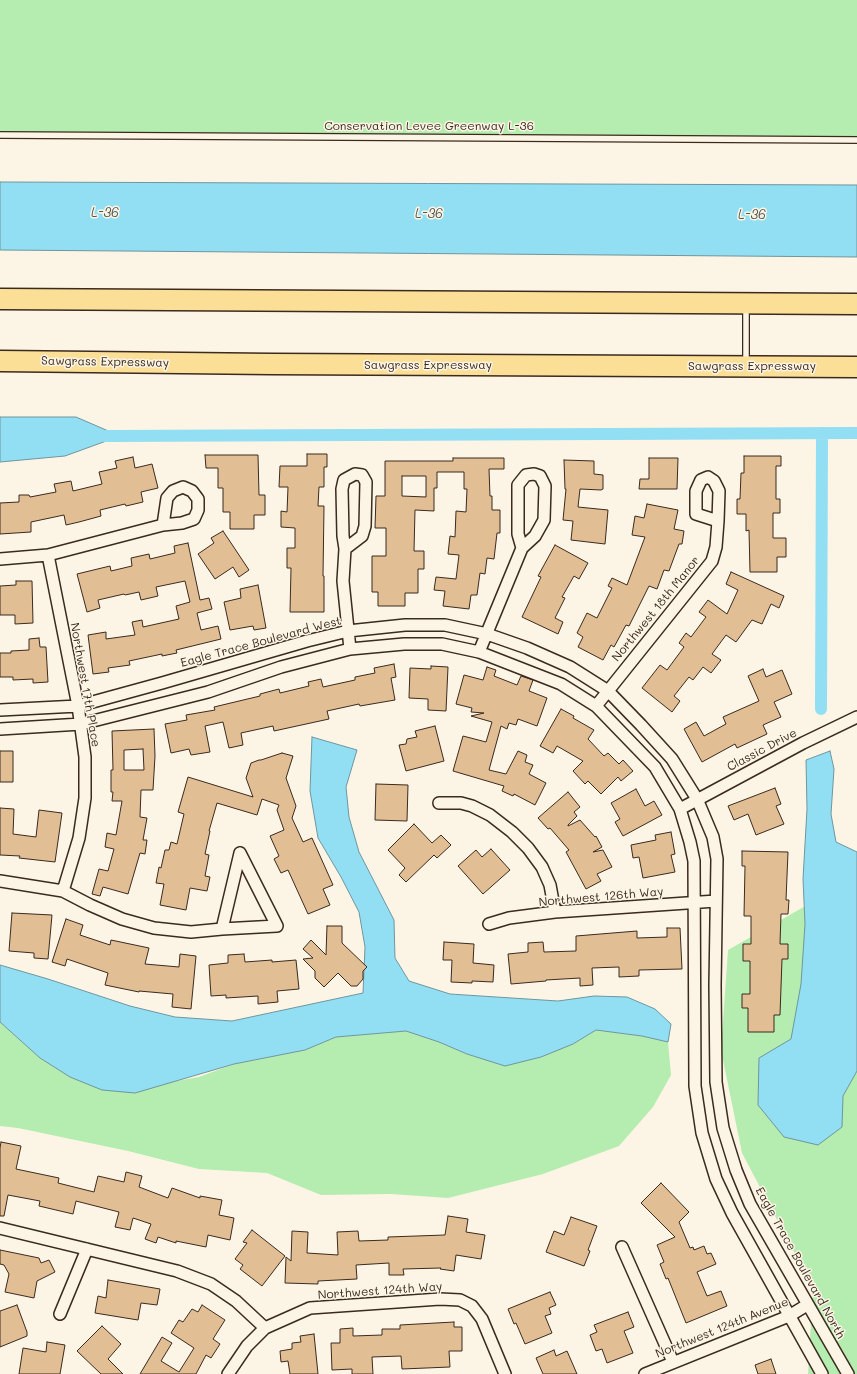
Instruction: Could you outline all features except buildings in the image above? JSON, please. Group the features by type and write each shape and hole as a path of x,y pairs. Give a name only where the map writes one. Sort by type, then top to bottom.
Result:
{"highway":[{"path":"0,299 857,304"},
{"name":"Sawgrass Expressway","path":"0,361 857,367"}],"street":[{"path":"345,549 362,536 365,526 366,482 362,475 355,474 344,480 342,489 343,536 345,549 343,581 350,649"},
{"path":"479,652 522,548 535,536 544,520 544,486 540,476 534,474 526,475 518,485 518,534 522,548"},
{"name":"Northwest 18th Manor","path":"596,706 712,561 716,547 718,521"},
{"path":"0,559 48,555 163,525"},
{"name":"Northwest 17th Place","path":"48,555 78,706 85,757 85,798 79,838 63,891"},
{"name":"Eagle Trace Boulevard West","path":"0,710 78,706 307,641 348,631 405,625 445,625 486,634 527,648 570,667 608,691 642,724 672,759 696,799 713,837 717,859 716,901"},
{"path":"0,729 81,724 208,692 281,667 350,649 404,644 442,644 479,652 561,684 596,706 655,767 680,809 694,861 694,1086 702,1133 716,1179 725,1200 822,1374"},
{"name":"Classic Drive","path":"680,809 696,799 803,743 857,718"},
{"path":"439,803 461,803 472,806 490,815 512,832 528,848 542,867 550,885 555,912"},
{"path":"0,881 63,891 122,919 154,928 192,932 277,926 240,853 222,929"},
{"name":"Northwest 126th Way","path":"489,924 508,918 555,912 716,901"},
{"name":"Eagle Trace Boulevard North","path":"716,901 716,1082 723,1128 736,1170 750,1204 848,1374"},
{"path":"0,1228 177,1271 211,1284 236,1301 265,1328"},
{"path":"622,1247 673,1362"},
{"path":"60,1314 87,1249"},
{"name":"Northwest 124th Way","path":"228,1374 247,1346 265,1328 310,1308 440,1299 460,1300 472,1306 482,1319 505,1374"},
{"name":"Northwest 124th Avenue","path":"645,1374 789,1316 807,1305"}],"lane":[{"name":"Conservation Levee Greenway L-36","path":"0,135 857,140"},
{"path":"746,304 746,366"}],"green space":[{"path":"0,0 857,0 857,140 0,135"},
{"path":"857,889 857,1374 808,1374 813,1288 742,1153 721,1050 728,950 823,896"},
{"path":"0,1022 40,1058 70,1077 135,1093 165,1083 199,1077 234,1064 305,1050 336,1037 406,1031 439,1042 467,1054 573,1044 596,1030 642,1036 668,1042 671,1075 653,1107 619,1146 543,1174 448,1198 391,1194 321,1195 267,1173 199,1169 128,1151 18,1128 0,1126"}],"water":[{"name":"L-36","path":"0,182 857,185 857,257 0,250"},
{"path":"0,417 76,417 120,436 65,456 0,462"},
{"path":"312,737 357,750 346,787 349,817 359,852 394,920 395,958 409,981 450,994 558,1001 594,996 627,997 655,1009 671,1024 668,1042 642,1036 596,1030 573,1044 541,1057 505,1066 467,1054 439,1042 406,1031 336,1037 305,1050 234,1064 135,1093 102,1090 70,1077 40,1058 0,1022 0,965 130,1006 175,1017 232,1021 363,993 365,947 359,912 341,877 318,838 310,791"},
{"path":"830,751 834,769 831,814 836,842 857,852 857,1071 843,1096 842,1127 818,1145 784,1137 758,1105 759,1058 791,1039 801,984 805,924 803,879 807,809 806,760"}],"waterway":[{"path":"821,709 822,433"},
{"path":"105,436 857,433"}]}
